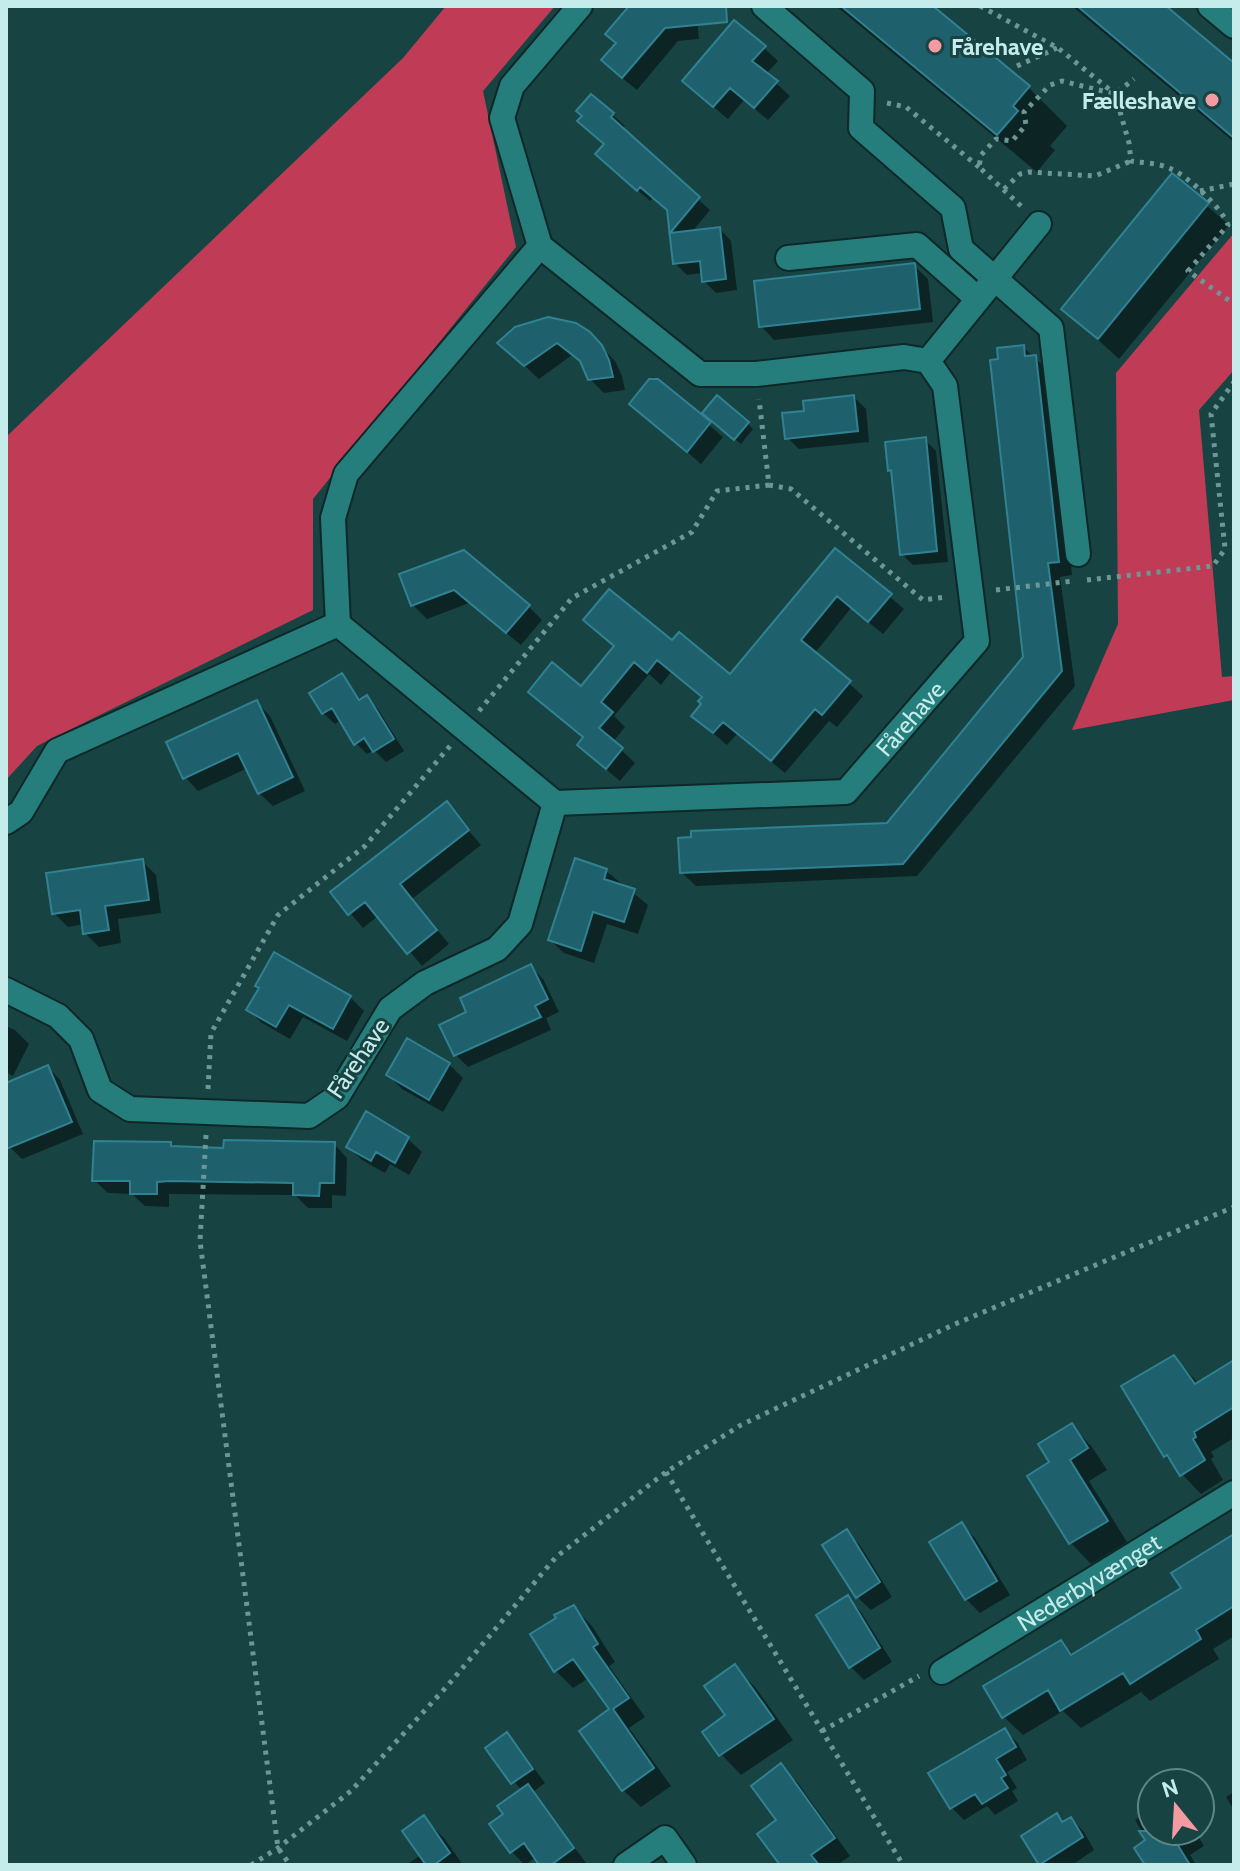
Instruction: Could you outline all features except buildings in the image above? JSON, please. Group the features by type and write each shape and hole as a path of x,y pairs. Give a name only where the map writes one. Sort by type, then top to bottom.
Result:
{"street":[{"path":"580,6 512,86 502,118 540,246 700,374 756,374 904,357 928,361 1039,224"},
{"path":"764,6 862,91 861,128 953,208 961,249 1051,328 1078,554"},
{"path":"1210,6 1234,26"},
{"path":"788,258 917,245 978,299"},
{"path":"540,246 346,474 333,518 338,624 555,803"},
{"name":"Fårehave","path":"6,990 58,1016 81,1039 100,1090 130,1109 309,1116 337,1097 390,1009 425,983 497,949 520,924 555,803 846,792 977,641 945,386 928,361"},
{"path":"6,822 21,812 57,751 338,624"},
{"name":"Nederbyvænget","path":"942,1672 1234,1493"},
{"path":"626,1865 665,1838 684,1865"}],"path":[{"path":"980,6 1058,48 1115,94 1131,161"},
{"path":"1017,66 1058,48"},
{"path":"1115,94 1134,79"},
{"path":"979,167 981,155 996,139 1012,141 1026,125 1024,112 1050,85 1062,81 1115,94"},
{"path":"862,105 893,103 906,107 1004,189 1020,174 1029,172 1095,176 1131,161 1168,167 1224,215 1228,225 1188,271 1234,304"},
{"path":"1199,191 1234,184"},
{"path":"769,485 791,489 923,600 1213,566 1225,549 1211,414 1234,382"},
{"path":"251,1865 351,1791 449,1684 556,1557 666,1472 741,1425 955,1324 1234,1207"},
{"path":"666,1472 903,1865"},
{"path":"822,1731 938,1665 942,1672"},
{"path":"278,1848 290,1865"}],"shaded area":[{"path":"446,6 555,6 483,91 516,247 313,499 313,610 37,746 6,780 6,437 403,58"},
{"path":"1234,233 1234,370 1199,410 1222,677 1234,676 1234,700 1072,730 1118,624 1116,373"}],"place":[{"name":"Fårehave","path":"935,46"},
{"name":"Fælleshave","path":"1212,100"}]}
